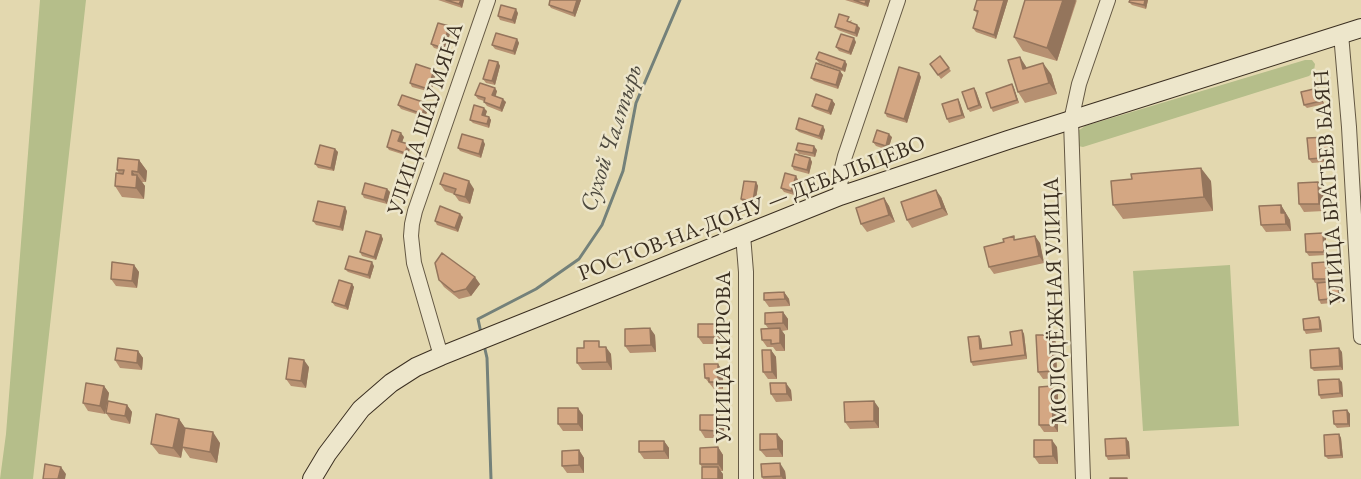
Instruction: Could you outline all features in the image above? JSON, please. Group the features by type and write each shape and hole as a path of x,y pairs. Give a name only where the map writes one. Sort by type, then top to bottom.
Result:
{"street":[{"name":"УЛИЦА ШАУМЯНА","path":"441,356 414,263 412,225 488,0"},
{"path":"840,196 841,172 845,156 898,0"},
{"name":"МОЛОДЁЖНАЯ УЛИЦА","path":"1083,479 1071,121 1079,84 1108,0"},
{"name":"РОСТОВ-НА-ДОНУ — ДЕБАЛЬЦЕВО","path":"312,479 327,454 361,409 391,383 416,367 441,356 840,196 1361,28"},
{"name":"УЛИЦА БРАТЬЕВ БАЯН","path":"1341,34 1361,337"},
{"name":"УЛИЦА КИРОВА","path":"743,235 746,272 746,479"}],"green space":[{"path":"40,0 86,0 33,479 0,479 6,434"},
{"path":"1305,60 1312,60 1315,64 1314,71 1309,76 1083,147 1078,146 1078,131 1085,126"},
{"path":"1230,265 1239,426 1143,431 1133,271"}],"building":[{"path":"446,0 461,0 459,4"},
{"path":"550,0 577,0 573,13 549,5"},
{"path":"854,0 866,0 865,4"},
{"path":"977,0 1004,0 994,35 973,28 978,11 974,10"},
{"path":"1025,0 1063,0 1047,48 1014,37"},
{"path":"1130,0 1145,0 1144,5 1129,2"},
{"path":"501,5 516,9 512,20 498,16"},
{"path":"839,14 849,17 847,21 857,25 855,33 835,27"},
{"path":"438,23 449,26 443,48 431,44"},
{"path":"496,33 517,39 513,51 492,45"},
{"path":"841,34 854,38 849,52 836,47"},
{"path":"819,52 845,61 842,69 816,59"},
{"path":"940,56 949,68 938,75 930,64"},
{"path":"1020,57 1023,69 1043,63 1049,83 1018,92 1008,60"},
{"path":"489,60 498,62 492,81 483,79"},
{"path":"816,63 840,71 836,85 811,78"},
{"path":"416,64 434,70 428,89 410,83"},
{"path":"899,67 919,73 904,119 885,113"},
{"path":"480,83 495,88 492,95 503,99 500,108 484,102 485,98 475,95"},
{"path":"1012,84 1017,100 991,108 986,93"},
{"path":"974,88 979,105 968,109 962,92"},
{"path":"1318,88 1321,101 1304,105 1301,92"},
{"path":"816,94 832,100 828,111 812,106"},
{"path":"402,95 426,103 422,114 398,105"},
{"path":"958,99 962,115 947,119 942,104"},
{"path":"474,105 484,108 482,115 489,117 487,124 470,120"},
{"path":"799,118 823,126 819,136 796,129"},
{"path":"392,130 401,133 398,141 408,144 405,153 387,147"},
{"path":"877,130 889,134 886,146 873,142"},
{"path":"462,134 483,140 479,154 458,148"},
{"path":"1329,137 1330,150 1321,151 1321,158 1309,159 1307,138"},
{"path":"798,143 814,146 813,153 796,150"},
{"path":"320,145 335,149 331,168 315,164"},
{"path":"795,154 810,158 807,170 792,166"},
{"path":"118,158 139,160 138,172 132,171 132,175 137,175 136,188 115,186 116,173 123,174 124,170 117,170"},
{"path":"1201,168 1204,197 1113,205 1111,181 1132,179 1131,174"},
{"path":"444,173 469,181 465,197 454,194 456,189 440,184"},
{"path":"785,173 796,176 791,191 781,188"},
{"path":"744,181 756,182 753,201 741,199"},
{"path":"1318,182 1319,204 1299,204 1298,183"},
{"path":"365,183 387,189 384,200 362,194"},
{"path":"936,190 942,208 907,220 901,202"},
{"path":"884,198 889,215 861,224 856,208"},
{"path":"318,201 345,207 340,227 313,221"},
{"path":"1281,205 1281,213 1285,213 1286,224 1261,225 1259,206"},
{"path":"440,206 460,214 455,228 435,221"},
{"path":"366,231 381,235 374,257 360,252"},
{"path":"1323,233 1324,252 1306,252 1305,234"},
{"path":"1014,236 1014,240 1035,236 1039,256 989,267 984,247 1004,242 1003,239"},
{"path":"442,253 475,277 466,289 454,292 439,280 435,263"},
{"path":"349,256 372,262 368,275 345,269"},
{"path":"112,262 134,265 132,281 111,279"},
{"path":"1326,262 1327,279 1313,279 1312,263"},
{"path":"339,280 352,284 345,306 332,302"},
{"path":"1338,281 1339,298 1319,300 1317,283"},
{"path":"784,292 785,299 764,300 764,293"},
{"path":"783,312 783,323 765,324 765,313"},
{"path":"1319,317 1320,329 1304,330 1303,319"},
{"path":"698,324 717,324 717,337 698,337"},
{"path":"650,328 651,345 625,346 625,329"},
{"path":"780,328 780,343 771,344 771,340 762,340 761,329"},
{"path":"1022,330 1025,355 971,362 968,337 979,336 980,349 1012,345 1010,332"},
{"path":"1036,335 1051,335 1052,371 1038,372"},
{"path":"584,341 599,341 599,347 606,347 607,362 577,363 577,348 584,348"},
{"path":"117,348 138,351 137,363 115,360"},
{"path":"1339,348 1340,366 1311,368 1310,350"},
{"path":"762,350 771,350 772,372 763,372"},
{"path":"289,358 304,360 301,381 286,379"},
{"path":"704,364 718,364 718,382 709,382 709,378 705,378"},
{"path":"1339,379 1340,393 1319,395 1318,380"},
{"path":"86,383 104,386 100,406 83,403"},
{"path":"770,383 786,383 787,394 771,394"},
{"path":"1052,386 1053,425 1039,425 1039,387"},
{"path":"108,401 127,405 125,416 106,413"},
{"path":"874,401 874,421 845,422 844,402"},
{"path":"558,408 578,408 578,424 558,424"},
{"path":"1347,410 1348,424 1334,424 1333,411"},
{"path":"156,414 179,419 173,448 151,444"},
{"path":"700,415 719,415 718,431 700,430"},
{"path":"185,428 213,432 210,452 182,447"},
{"path":"760,434 777,434 778,449 760,450"},
{"path":"1339,434 1341,455 1325,456 1324,435"},
{"path":"1126,438 1127,455 1106,456 1105,439"},
{"path":"1034,440 1052,440 1053,456 1034,457"},
{"path":"639,441 664,441 664,451 639,452"},
{"path":"718,447 718,464 700,464 700,448"},
{"path":"579,450 579,465 562,466 562,451"},
{"path":"780,463 781,476 762,477 761,464"},
{"path":"45,464 61,467 58,479 43,479"},
{"path":"702,467 718,467 718,479 702,479"}],"waterway":[{"name":"Сухой Чалтырь","path":"481,333 478,319 536,289 579,259 602,225 623,171 636,103 680,0"},
{"name":"Сухой Чалтырь","path":"484,345 487,358 491,479"}]}
